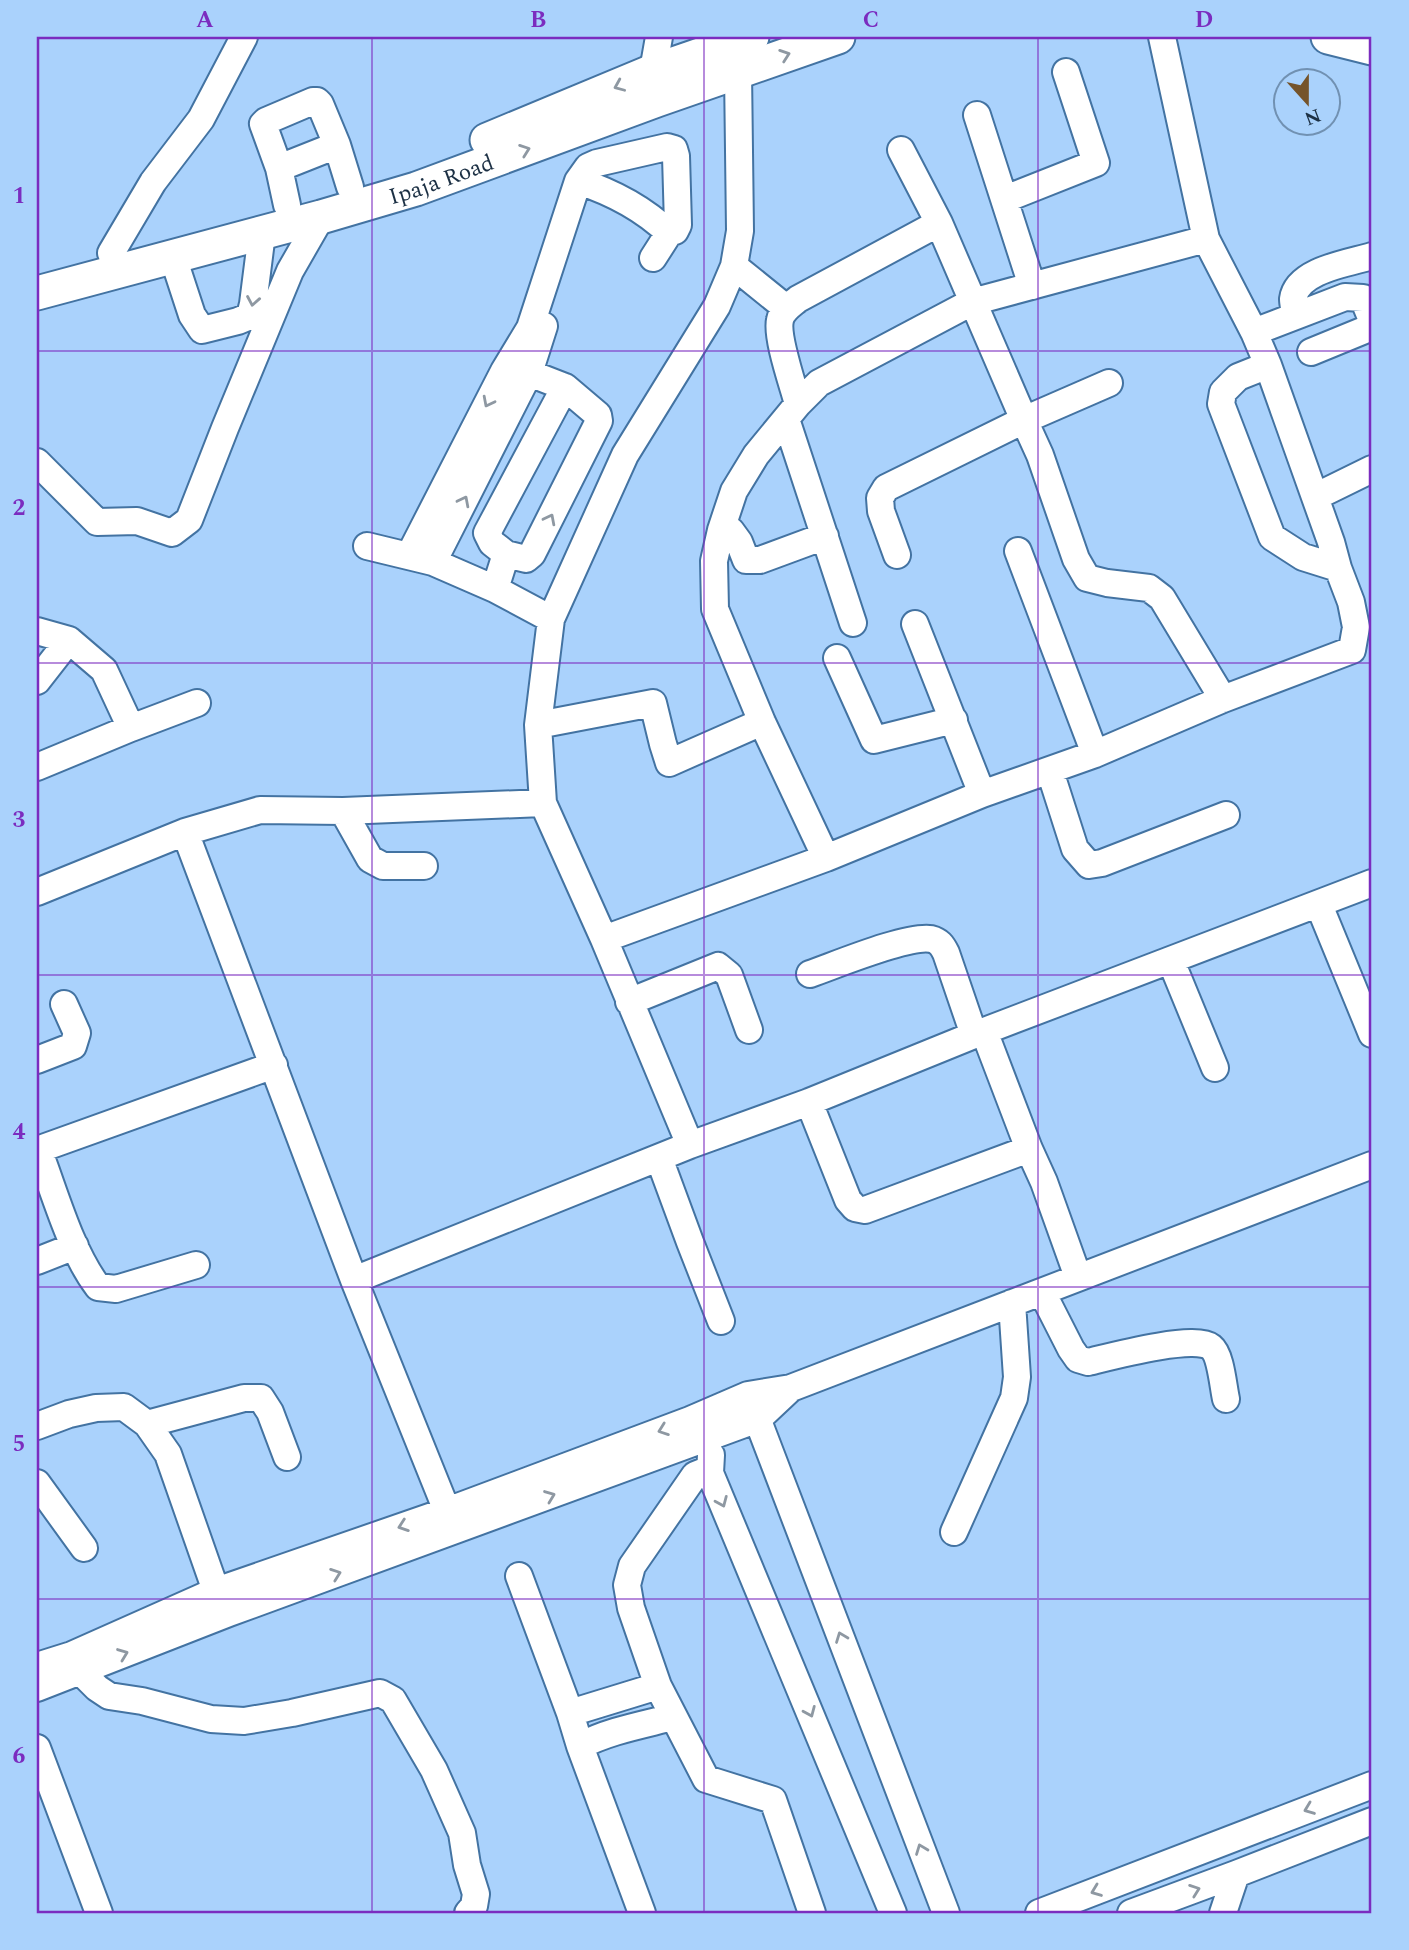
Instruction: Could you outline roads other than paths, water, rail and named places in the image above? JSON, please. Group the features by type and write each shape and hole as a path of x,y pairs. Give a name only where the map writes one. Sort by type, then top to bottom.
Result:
{"main road":[{"name":"Ipaja Road","path":"37,272 287,205 425,164 653,71 741,50 838,37"},
{"path":"1328,37 1372,48"},
{"name":"Ipaja Road","path":"37,293 321,218 416,189 741,50"}],"street":[{"path":"653,71 659,37"},
{"path":"604,939 826,858 982,794 1095,754 1223,699 1362,651 1344,581 1268,365 1206,239 1162,37"},
{"path":"111,253 153,182 201,119 237,39"},
{"path":"690,1144 604,939 543,803 538,724 551,619 625,454 718,306 734,266 740,231 741,50"},
{"path":"1005,199 1096,163 1066,72"},
{"path":"287,205 279,168 264,124 313,101 320,104 337,145 349,187"},
{"path":"977,115 1032,286"},
{"path":"279,168 337,145"},
{"path":"421,559 517,372 530,328 589,167 667,147 674,149 676,156 678,225 675,231 669,233 653,258"},
{"path":"901,150 939,223 1040,455 1076,559 1087,578 1149,588 1162,598 1223,699"},
{"path":"584,180 639,209 669,233"},
{"path":"37,463 97,522 137,521 172,533 190,520 290,271 321,218"},
{"path":"853,623 825,536 792,411 779,332 780,318 786,308 799,299 939,223"},
{"path":"173,257 192,315 202,330 238,321 250,316 261,233"},
{"path":"826,858 762,722 715,609 714,561 721,530 734,491 756,455 819,383 972,302 1206,239"},
{"path":"1295,316 1293,299 1298,284 1311,274 1372,256"},
{"path":"734,266 786,308"},
{"path":"1254,332 1345,297 1363,298 1372,320"},
{"path":"1311,352 1372,327"},
{"path":"1268,365 1238,377 1223,392 1221,404 1272,537 1303,557 1338,568"},
{"path":"517,372 565,387 598,415 598,421 532,554 526,559 506,554 492,543 487,533 565,387"},
{"path":"897,555 881,511 880,498 886,488 1024,420 1109,383"},
{"path":"1315,497 1372,469"},
{"path":"721,530 731,531 746,560 760,560 825,536"},
{"path":"367,546 421,559 495,589 551,619"},
{"path":"1018,551 1095,754"},
{"path":"495,589 506,554"},
{"path":"915,624 982,794"},
{"path":"37,631 69,640 104,670 131,727"},
{"path":"37,681 69,640"},
{"path":"837,658 874,740 954,720"},
{"path":"37,767 131,727 197,703"},
{"path":"538,724 653,703 669,763 762,722"},
{"path":"1050,771 1075,849 1089,865 1102,863 1226,816"},
{"path":"37,892 185,832 260,810 343,811 543,803"},
{"path":"343,811 370,859 383,866 424,866"},
{"path":"185,832 354,1280 447,1511"},
{"path":"354,1280 690,1144 809,1102 979,1033 1372,883"},
{"path":"1319,905 1372,1034"},
{"path":"810,974 899,943 929,939 942,945 1044,1182 1077,1277"},
{"path":"1171,961 1216,1068"},
{"path":"629,1002 718,967 729,975 749,1030"},
{"path":"37,1060 73,1046 77,1033 64,1004"},
{"path":"196,1265 116,1289 99,1287 88,1273 75,1246 38,1150 274,1065"},
{"path":"809,1102 848,1200 855,1208 865,1210 1030,1149"},
{"path":"659,1158 721,1321"},
{"path":"37,1666 76,1663 229,1613 710,1425 791,1388 1372,1165"},
{"path":"37,1261 75,1246"},
{"path":"1042,1292 1078,1359 1087,1362 1170,1344 1204,1343 1212,1347 1217,1355 1226,1399"},
{"path":"954,1532 1014,1398 1017,1377 1012,1303"},
{"path":"147,1424 244,1398 261,1398 270,1412 287,1457"},
{"path":"37,1426 69,1413 124,1407 147,1424 168,1454 216,1591"},
{"path":"753,1407 946,1913"},
{"path":"37,1688 76,1663 216,1591 447,1511 710,1425"},
{"path":"710,1425 710,1473 893,1913"},
{"path":"710,1473 705,1471 695,1475 632,1566 627,1586 631,1608 658,1686 706,1779 774,1800 812,1913"},
{"path":"37,1483 84,1548"},
{"path":"519,1576 642,1913"},
{"path":"76,1663 97,1688 109,1696 222,1720 244,1721 292,1713 380,1693 393,1700 434,1770 462,1833 467,1865 476,1894 474,1906 468,1913"},
{"path":"570,1713 658,1686"},
{"path":"580,1746 601,1737 673,1717"},
{"path":"37,1748 99,1913"},
{"path":"1039,1913 1372,1784"},
{"path":"1131,1913 1372,1821"},
{"path":"1223,1913 1236,1874"}]}
